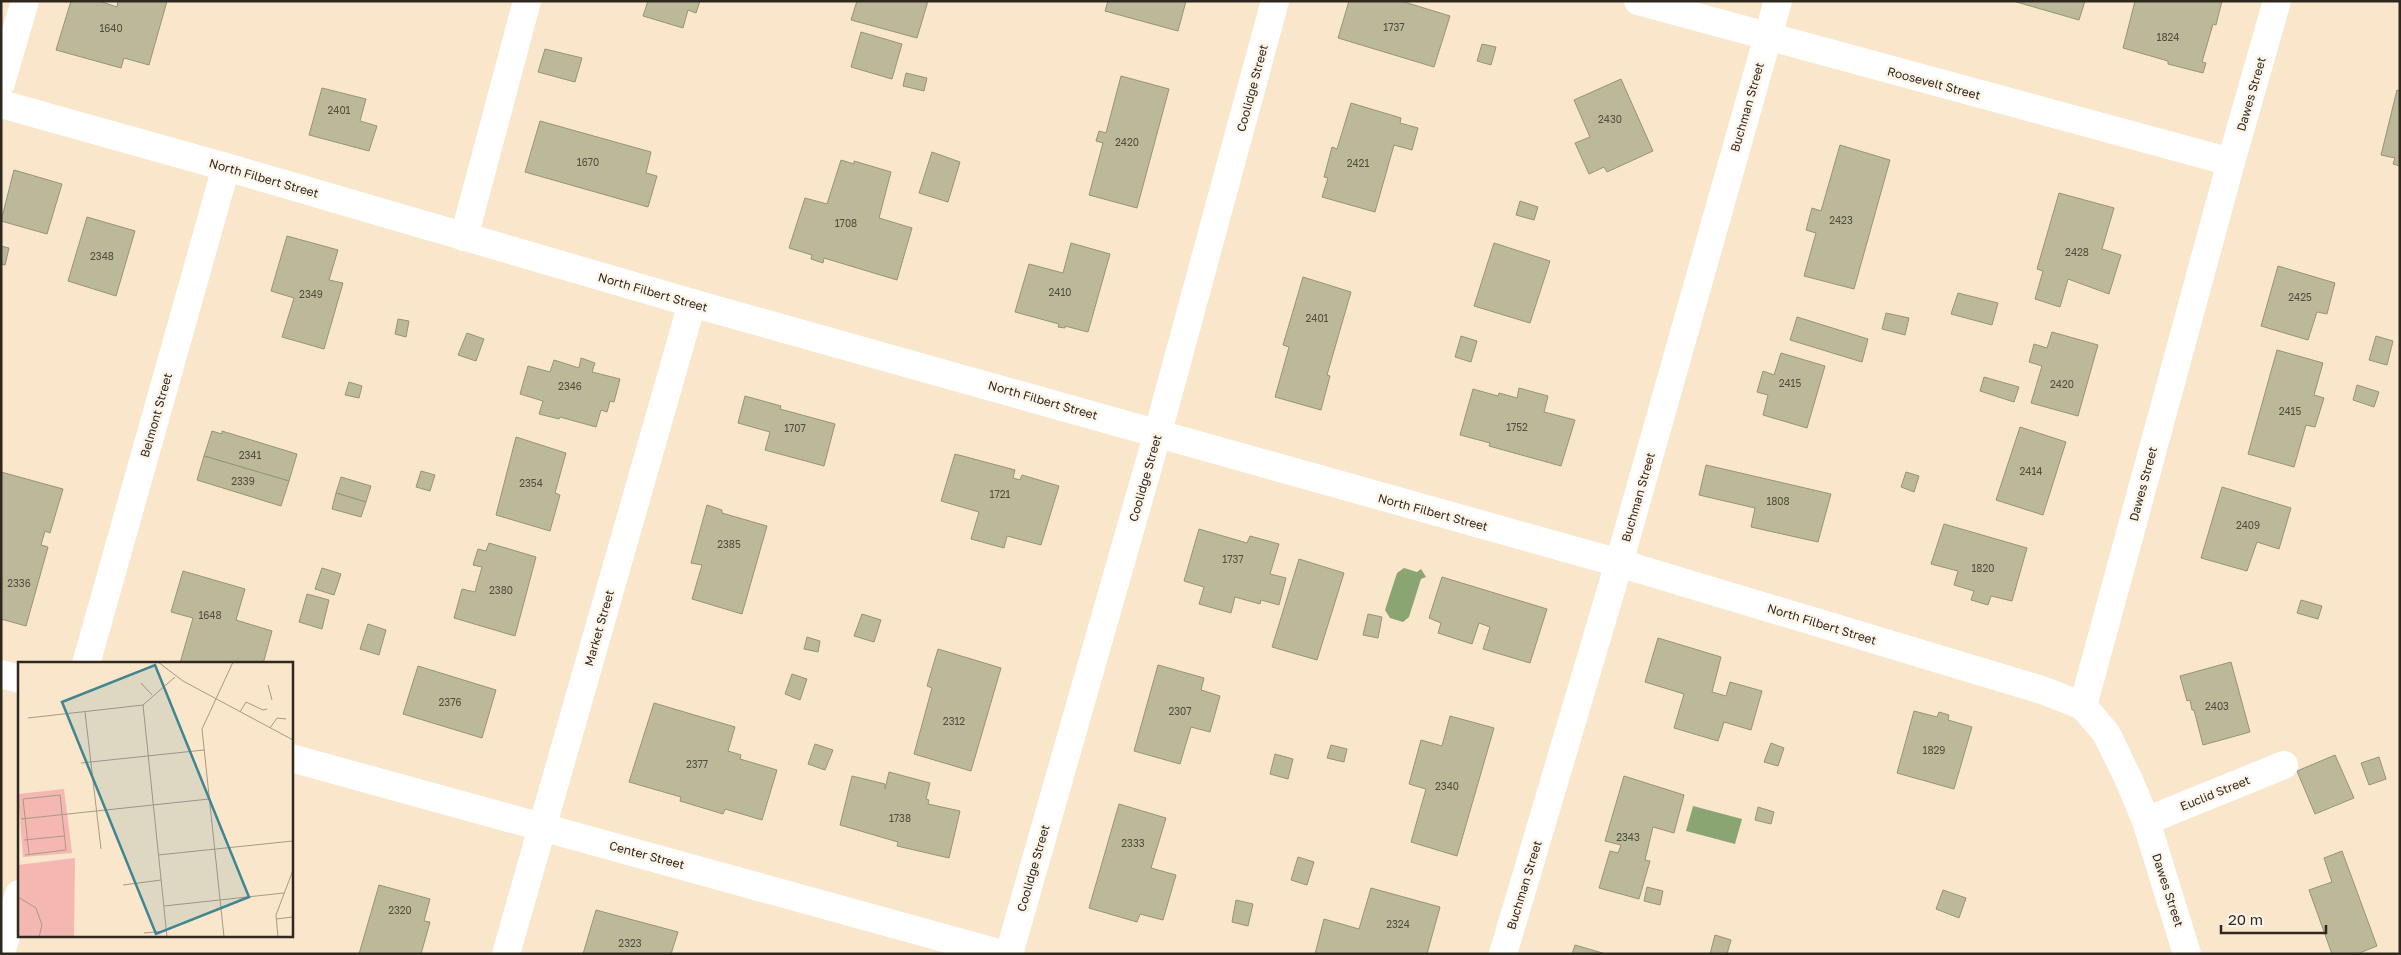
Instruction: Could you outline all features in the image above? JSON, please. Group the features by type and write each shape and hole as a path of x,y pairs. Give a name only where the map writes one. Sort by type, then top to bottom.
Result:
{"street":[{"path":"1,83 25,1"},
{"path":"464,237 527,1"},
{"name":"Coolidge Street","path":"1009,954 1158,432 1275,1"},
{"name":"Roosevelt Street","path":"1638,1 1767,38 2231,162"},
{"name":"Buchman Street","path":"1503,954 1619,564 1778,1"},
{"name":"Dawes Street","path":"2187,954 2146,821 2106,733 2082,706 2277,1"},
{"name":"North Filbert Street","path":"1,104 226,166 692,303 1158,432 1384,499 1619,564 2042,690 2082,706"},
{"name":"Belmont Street","path":"87,662 226,166"},
{"name":"Market Street","path":"506,954 692,303"},
{"path":"1,674 18,679"},
{"name":"Center Street","path":"292,758 1002,954"},
{"name":"Euclid Street","path":"2146,821 2284,765"},
{"path":"1,953 18,897"}],"shaded area":[{"path":"1404,568 1417,572 1421,569 1426,577 1421,579 1409,617 1403,622 1390,618 1385,610 1397,573"},
{"path":"1693,806 1742,819 1735,844 1686,831"}],"building":[{"path":"71,1 99,1 117,7 118,1 167,1 149,65 124,58 121,68 56,50"},
{"path":"648,1 700,1 696,13 688,10 683,28 643,16"},
{"path":"857,1 928,1 917,38 851,20"},
{"path":"1108,1 1186,1 1178,31 1105,11"},
{"path":"1349,1 1401,1 1450,16 1434,67 1338,38"},
{"path":"2013,1 2085,1 2079,20"},
{"path":"2135,1 2222,1 2216,25 2213,24 2202,62 2206,63 2203,73 2168,64 2168,61 2123,48"},
{"path":"861,32 902,44 892,79 851,67"},
{"path":"1482,44 1496,47 1491,65 1477,61"},
{"path":"545,49 582,58 575,82 538,72"},
{"path":"906,73 927,78 924,91 903,86"},
{"path":"1121,76 1169,89 1137,208 1089,195 1103,143 1096,141 1099,131 1106,133"},
{"path":"1621,79 1653,151 1607,172 1604,167 1589,174 1575,143 1590,137 1574,100"},
{"path":"322,88 366,99 360,121 377,126 369,151 309,135"},
{"path":"2397,90 2400,91 2400,166 2393,164 2395,158 2381,155"},
{"path":"1351,103 1401,118 1400,123 1418,128 1412,150 1394,145 1375,212 1322,197 1328,178 1324,177 1332,147 1337,149"},
{"path":"540,121 651,152 646,173 657,176 648,207 525,172"},
{"path":"1840,145 1890,160 1854,289 1804,276 1816,233 1806,230 1812,208 1821,211"},
{"path":"932,152 960,162 948,202 919,193"},
{"path":"841,160 854,164 854,161 891,172 879,218 912,228 897,280 824,258 823,263 811,259 812,255 789,248 805,198 827,204"},
{"path":"14,170 62,184 47,234 1,221"},
{"path":"2059,193 2114,208 2102,249 2121,255 2109,294 2068,279 2060,307 2035,299 2043,271 2037,269"},
{"path":"1520,201 1538,207 1534,220 1516,215"},
{"path":"87,217 135,231 116,296 68,281"},
{"path":"287,236 338,250 329,280 343,283 324,349 282,337 294,298 271,291"},
{"path":"1071,243 1110,254 1088,332 1065,326 1065,328 1058,327 1059,324 1015,312 1029,264 1063,273"},
{"path":"1494,243 1550,261 1530,323 1474,306"},
{"path":"1,246 9,248 5,265 1,264"},
{"path":"2278,266 2335,283 2327,314 2317,312 2308,340 2261,326"},
{"path":"1303,277 1351,292 1327,375 1330,376 1321,410 1275,397 1289,347 1283,345"},
{"path":"1958,293 1998,303 1992,325 1951,314"},
{"path":"1886,313 1909,318 1905,335 1882,329"},
{"path":"1797,317 1868,339 1862,362 1790,340"},
{"path":"398,319 409,321 406,337 395,334"},
{"path":"2052,332 2098,345 2078,416 2031,403 2042,366 2029,362 2034,344 2047,348"},
{"path":"467,333 484,339 476,361 458,355"},
{"path":"1461,336 1477,341 1471,362 1455,357"},
{"path":"2376,336 2393,341 2387,365 2369,360"},
{"path":"2277,350 2323,363 2314,395 2324,398 2315,427 2306,425 2294,467 2248,454"},
{"path":"1781,353 1825,366 1807,428 1763,415 1768,395 1757,392 1763,371 1774,375"},
{"path":"581,358 595,363 592,372 620,379 614,402 610,401 607,412 601,410 596,427 560,417 559,419 539,414 543,401 520,394 528,366 550,372 554,360 579,368"},
{"path":"1984,377 2019,387 2014,402 1980,391"},
{"path":"349,382 362,386 359,398 345,395"},
{"path":"2357,385 2379,392 2374,407 2353,400"},
{"path":"1519,388 1548,396 1544,412 1575,420 1561,466 1489,446 1490,443 1460,435 1473,389 1498,396 1499,393 1517,398"},
{"path":"745,396 781,406 780,409 835,424 824,466 765,450 770,432 738,423"},
{"path":"2020,427 2066,442 2043,515 1996,500"},
{"path":"212,431 222,434 222,431 297,454 289,481 204,456"},
{"path":"516,437 566,453 555,493 560,495 550,531 496,515"},
{"path":"955,454 1015,470 1013,478 1020,480 1022,475 1059,486 1041,545 1007,536 1004,548 971,539 979,512 941,501"},
{"path":"204,456 289,481 281,506 197,480"},
{"path":"1706,465 1831,494 1818,542 1751,527 1755,508 1699,495"},
{"path":"421,471 435,475 430,491 416,487"},
{"path":"1,472 63,489 50,533 45,531 41,545 48,547 26,626 1,619"},
{"path":"1906,472 1919,476 1914,492 1901,487"},
{"path":"341,477 371,486 366,502 336,493"},
{"path":"2222,487 2291,508 2279,549 2257,542 2247,571 2201,558"},
{"path":"336,493 366,502 361,517 332,509"},
{"path":"707,505 722,510 722,513 767,526 742,614 692,599 702,565 691,563"},
{"path":"1944,524 2027,548 2012,601 1991,596 1988,605 1971,600 1974,591 1954,585 1958,571 1931,564"},
{"path":"1199,529 1247,543 1250,536 1279,544 1270,574 1286,578 1279,605 1261,600 1260,604 1235,597 1231,613 1199,604 1204,587 1184,581"},
{"path":"489,543 536,557 515,636 454,618 462,589 475,592 482,567 473,565 478,549 486,551"},
{"path":"1299,559 1344,573 1317,660 1272,647"},
{"path":"322,568 341,574 334,595 315,589"},
{"path":"183,571 245,589 236,620 272,631 264,662 180,662 193,618 171,612"},
{"path":"1442,577 1547,609 1530,663 1483,649 1490,627 1479,623 1472,644 1438,633 1441,623 1429,618"},
{"path":"307,594 329,600 322,629 299,622"},
{"path":"2301,600 2322,606 2318,619 2297,613"},
{"path":"862,614 881,620 874,642 854,636"},
{"path":"1368,614 1382,617 1378,638 1363,635"},
{"path":"368,624 386,630 379,655 360,649"},
{"path":"807,637 820,641 818,652 804,649"},
{"path":"1658,638 1721,657 1712,692 1726,696 1730,682 1762,691 1751,730 1724,722 1718,741 1674,728 1684,694 1645,682"},
{"path":"938,649 1001,668 971,771 914,754 932,688 927,686"},
{"path":"2231,662 2250,732 2203,745 2194,710 2192,710 2190,700 2187,701 2180,676"},
{"path":"1158,665 1204,678 1201,690 1220,696 1210,732 1191,727 1180,764 1134,751"},
{"path":"418,666 496,690 482,738 403,714"},
{"path":"792,674 807,679 800,700 785,694"},
{"path":"654,703 735,727 728,751 741,755 740,759 777,770 762,820 725,809 723,814 680,801 681,797 629,782"},
{"path":"1914,711 1937,717 1939,712 1949,715 1948,720 1972,727 1954,789 1897,773"},
{"path":"1450,716 1494,728 1457,856 1411,842 1426,789 1409,784 1421,740 1442,746"},
{"path":"1771,743 1784,748 1778,766 1764,762"},
{"path":"815,744 833,750 825,770 808,764"},
{"path":"1331,745 1347,749 1344,762 1327,758"},
{"path":"1275,754 1293,759 1288,779 1270,774"},
{"path":"2335,755 2354,798 2315,814 2297,771"},
{"path":"2379,757 2386,779 2369,785 2361,763"},
{"path":"889,772 930,783 926,799 929,800 928,804 960,811 949,858 897,846 898,842 840,825 852,776 885,784 885,789"},
{"path":"1624,776 1684,795 1674,833 1653,827 1645,860 1650,861 1639,899 1599,888 1610,851 1618,853 1621,845 1605,841"},
{"path":"1119,804 1166,818 1151,868 1176,875 1163,920 1140,914 1137,922 1089,908"},
{"path":"1758,807 1774,812 1771,824 1755,820"},
{"path":"2342,851 2377,946 2357,954 2332,954 2309,890 2332,882 2324,858"},
{"path":"1298,857 1314,862 1307,885 1291,880"},
{"path":"379,885 430,899 424,921 430,922 421,954 359,954"},
{"path":"1647,887 1663,891 1660,905 1644,901"},
{"path":"1371,888 1440,907 1427,954 1315,954 1324,919 1359,929"},
{"path":"1943,890 1966,898 1959,918 1936,909"},
{"path":"1236,900 1253,904 1248,926 1232,922"},
{"path":"596,910 678,932 671,954 583,954"},
{"path":"1715,935 1731,940 1727,954 1710,954"},
{"path":"1575,945 1606,954 1572,954"}]}
